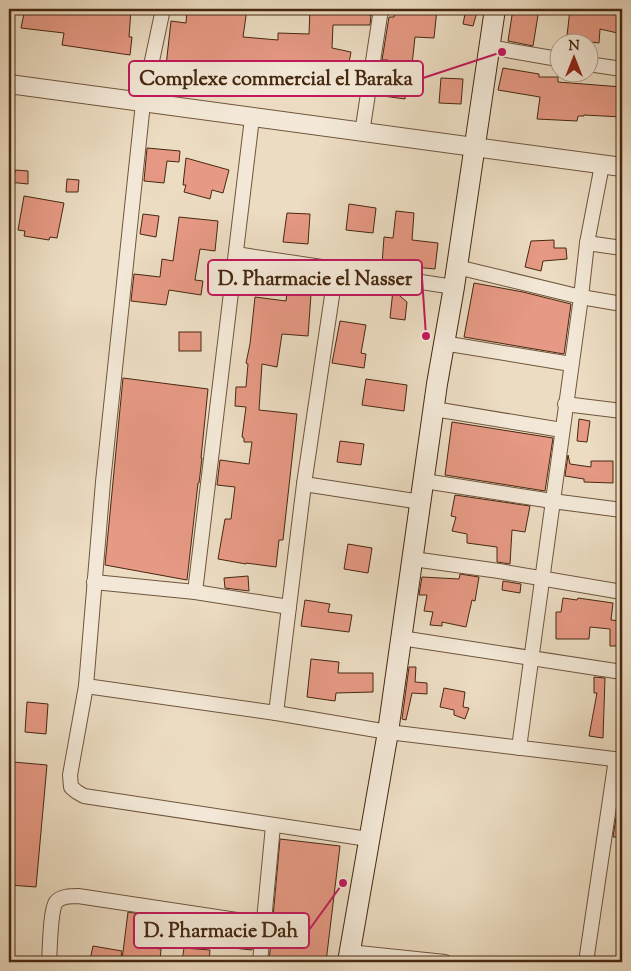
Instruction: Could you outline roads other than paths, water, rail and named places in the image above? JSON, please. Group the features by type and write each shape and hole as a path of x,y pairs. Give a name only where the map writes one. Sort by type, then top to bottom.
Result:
{"main road":[{"path":"348,957 388,732 434,410 495,9"}],"street":[{"path":"163,9 142,103 103,482 86,686 70,776 71,787 84,796 272,826 368,839"},
{"path":"362,133 381,9"},
{"path":"489,47 548,57"},
{"path":"598,65 622,69"},
{"path":"9,84 622,168"},
{"path":"195,592 252,118"},
{"path":"519,748 587,243 602,165"},
{"path":"587,243 622,248"},
{"path":"236,254 454,287"},
{"path":"457,267 581,297 622,304"},
{"path":"276,712 304,484 336,269"},
{"path":"444,343 571,364"},
{"path":"565,404 622,411"},
{"path":"434,410 562,430"},
{"path":"424,481 622,510"},
{"path":"304,484 421,502"},
{"path":"413,559 622,592"},
{"path":"94,582 195,592 289,607"},
{"path":"401,638 622,672"},
{"path":"86,686 276,712 388,732 619,760 586,962"},
{"path":"260,962 272,826"},
{"path":"50,962 53,910 57,901 65,897 78,896 263,924"},
{"path":"348,957 444,962"}],"place":[{"name":"Complexe commercial el Baraka","path":"502,52"},
{"name":"D. Pharmacie el Nasser","path":"426,336"},
{"name":"D. Pharmacie Dah","path":"343,883"}]}
